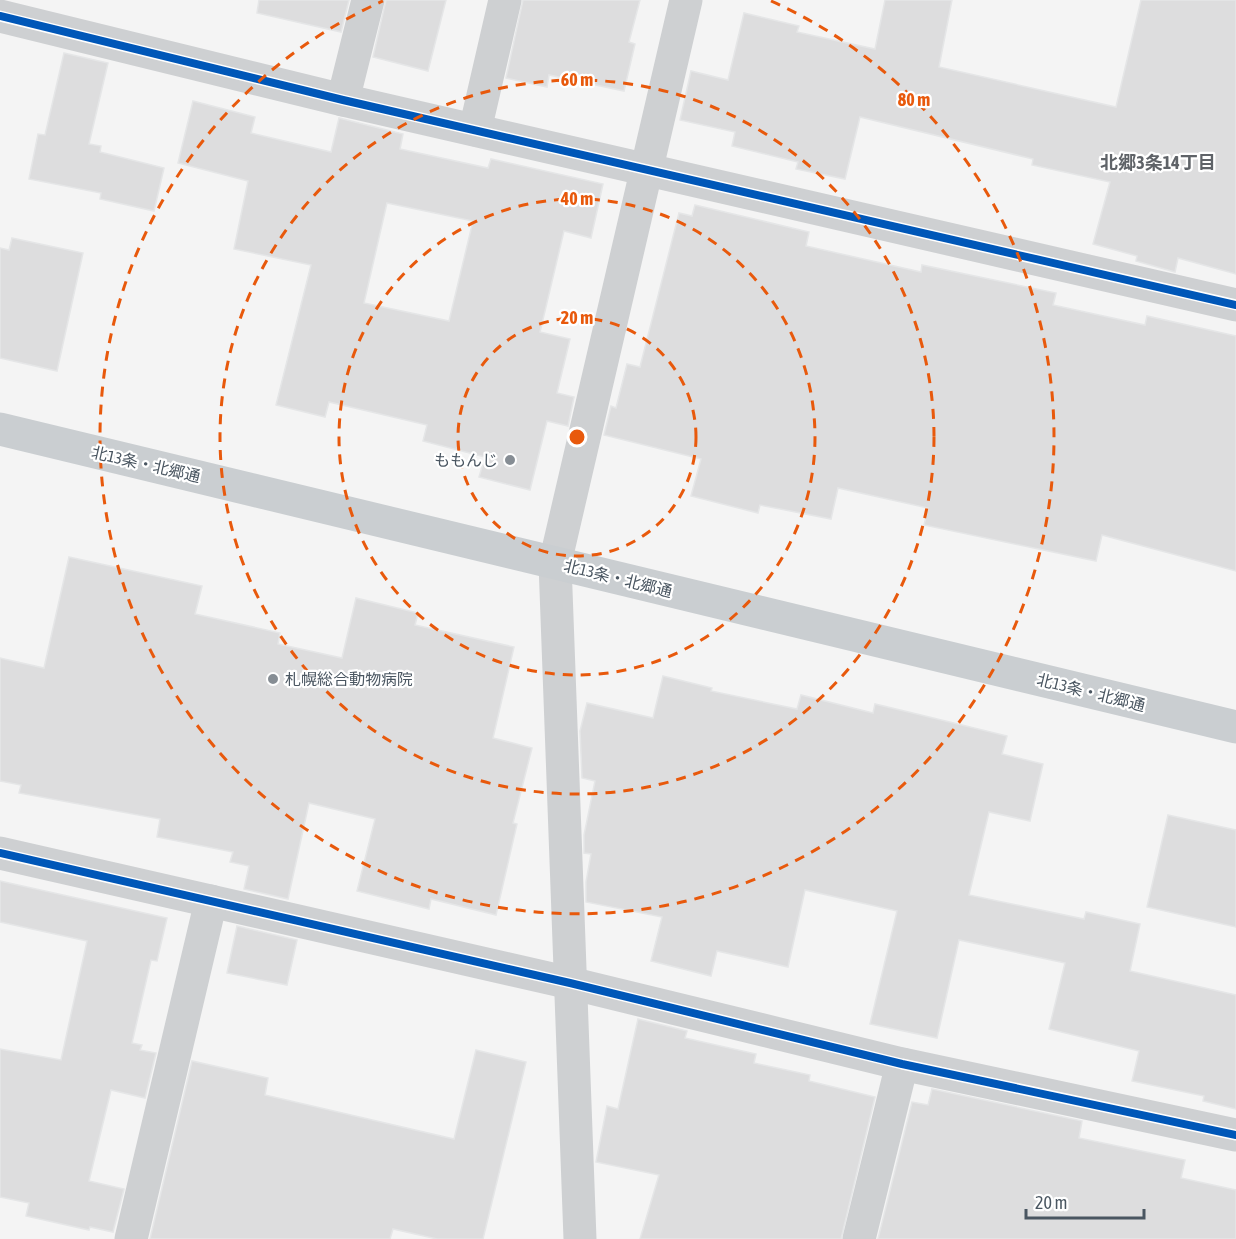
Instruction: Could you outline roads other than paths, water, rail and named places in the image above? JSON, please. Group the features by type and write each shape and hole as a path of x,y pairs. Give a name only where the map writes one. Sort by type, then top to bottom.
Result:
{"main road":[{"name":"北13条・北郷通","path":"0,429 1236,727"}],"street":[{"path":"344,100 368,0"},
{"path":"474,130 505,0"},
{"path":"580,1239 555,562 686,0"},
{"path":"0,16 344,100 1236,305"},
{"path":"0,853 570,983 902,1064 1236,1134"},
{"path":"131,1239 211,901"},
{"path":"859,1239 902,1064"}],"place":[{"name":"ももんじ","path":"510,460"},
{"name":"札幌総合動物病院","path":"273,679"}],"district":[{"name":"北郷3条14丁目","path":"1158,162"}]}
